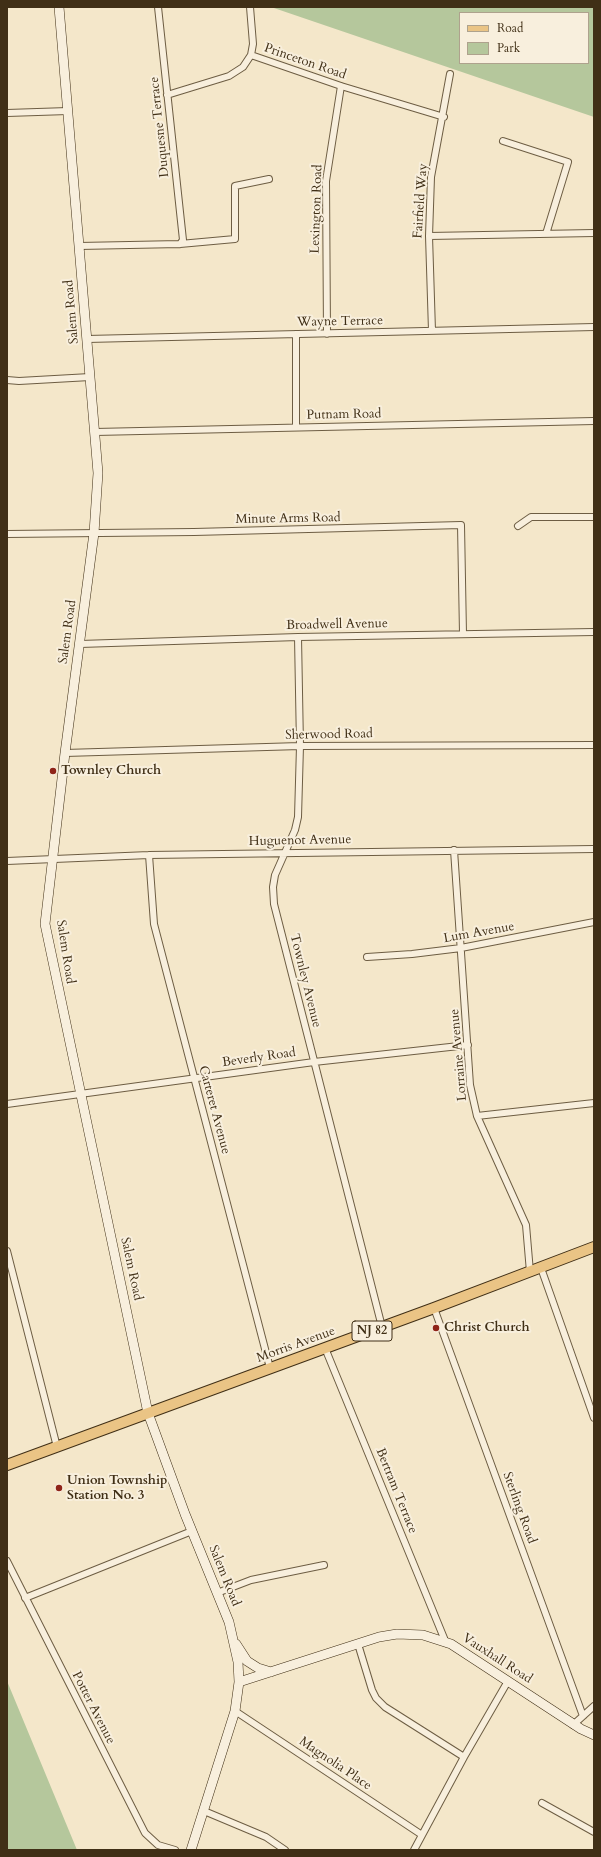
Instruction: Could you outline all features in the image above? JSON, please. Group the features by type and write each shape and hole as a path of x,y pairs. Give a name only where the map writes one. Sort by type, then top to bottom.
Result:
{"main road":[{"name":"Morris Avenue","path":"7,1465 434,1308 594,1247"}],"street":[{"name":"Salem Road","path":"59,7 98,473 94,534 65,753 45,924 148,1413 235,1641 239,1682 235,1711 191,1850"},
{"name":"Duquesne Terrace","path":"158,7 183,240 180,244"},
{"path":"250,7 253,44 251,55"},
{"name":"Princeton Road","path":"168,95 230,76 243,67 251,55 341,86 444,116"},
{"name":"Fairfield Way","path":"432,331 429,236 431,177 444,116 450,74"},
{"name":"Lexington Road","path":"327,334 326,181 341,86"},
{"path":"7,113 68,110"},
{"path":"503,141 568,162 546,234"},
{"path":"79,246 180,244 235,239 235,186 269,180"},
{"path":"429,236 594,233"},
{"name":"Wayne Terrace","path":"87,339 594,327"},
{"path":"296,334 296,427"},
{"path":"7,380 19,381 90,377"},
{"name":"Putnam Road","path":"95,432 594,421"},
{"path":"518,526 531,517 594,517"},
{"name":"Minute Arms Road","path":"7,534 94,534 461,525 463,634"},
{"name":"Broadwell Avenue","path":"80,644 298,636 594,632"},
{"name":"Townley Avenue","path":"298,636 300,746 298,817 295,830 275,875 273,887 274,904 382,1327"},
{"name":"Sherwood Road","path":"65,753 300,746 594,745"},
{"name":"Huguenot Avenue","path":"7,861 149,855 285,852 594,849"},
{"name":"Lorraine Avenue","path":"454,850 462,948 470,1085 476,1116 526,1225 530,1272"},
{"name":"Carteret Avenue","path":"149,855 154,924 270,1368"},
{"name":"Lum Avenue","path":"367,957 412,954 462,948 594,922"},
{"name":"Beverly Road","path":"7,1104 314,1062 468,1045"},
{"path":"476,1116 594,1103"},
{"path":"7,1251 57,1447"},
{"path":"541,1268 594,1418"},
{"name":"Sterling Road","path":"434,1308 583,1716"},
{"name":"Bertram Terrace","path":"325,1348 446,1643"},
{"path":"24,1598 192,1531"},
{"name":"Potter Avenue","path":"7,1561 24,1598 145,1833 158,1845 175,1850"},
{"path":"217,1593 251,1580 324,1565"},
{"name":"Vauxhall Road","path":"239,1682 358,1644 397,1634 423,1635 446,1643 508,1681 573,1724 594,1735"},
{"path":"235,1641 248,1661 258,1668 271,1672"},
{"path":"358,1644 372,1690 376,1698 386,1707 464,1757"},
{"path":"414,1850 464,1757 508,1681"},
{"path":"573,1724 594,1706"},
{"name":"Magnolia Place","path":"235,1711 422,1835"},
{"path":"542,1803 594,1832"},
{"path":"204,1811 266,1837 285,1850"}],"green space":[{"path":"271,7 594,7 594,117"},
{"path":"7,1681 77,1850 7,1850"}],"place":[{"name":"Townley Church","path":"53,771"},
{"name":"Christ Church","path":"436,1328"},
{"name":"Union Township Station No. 3","path":"59,1488"}]}
